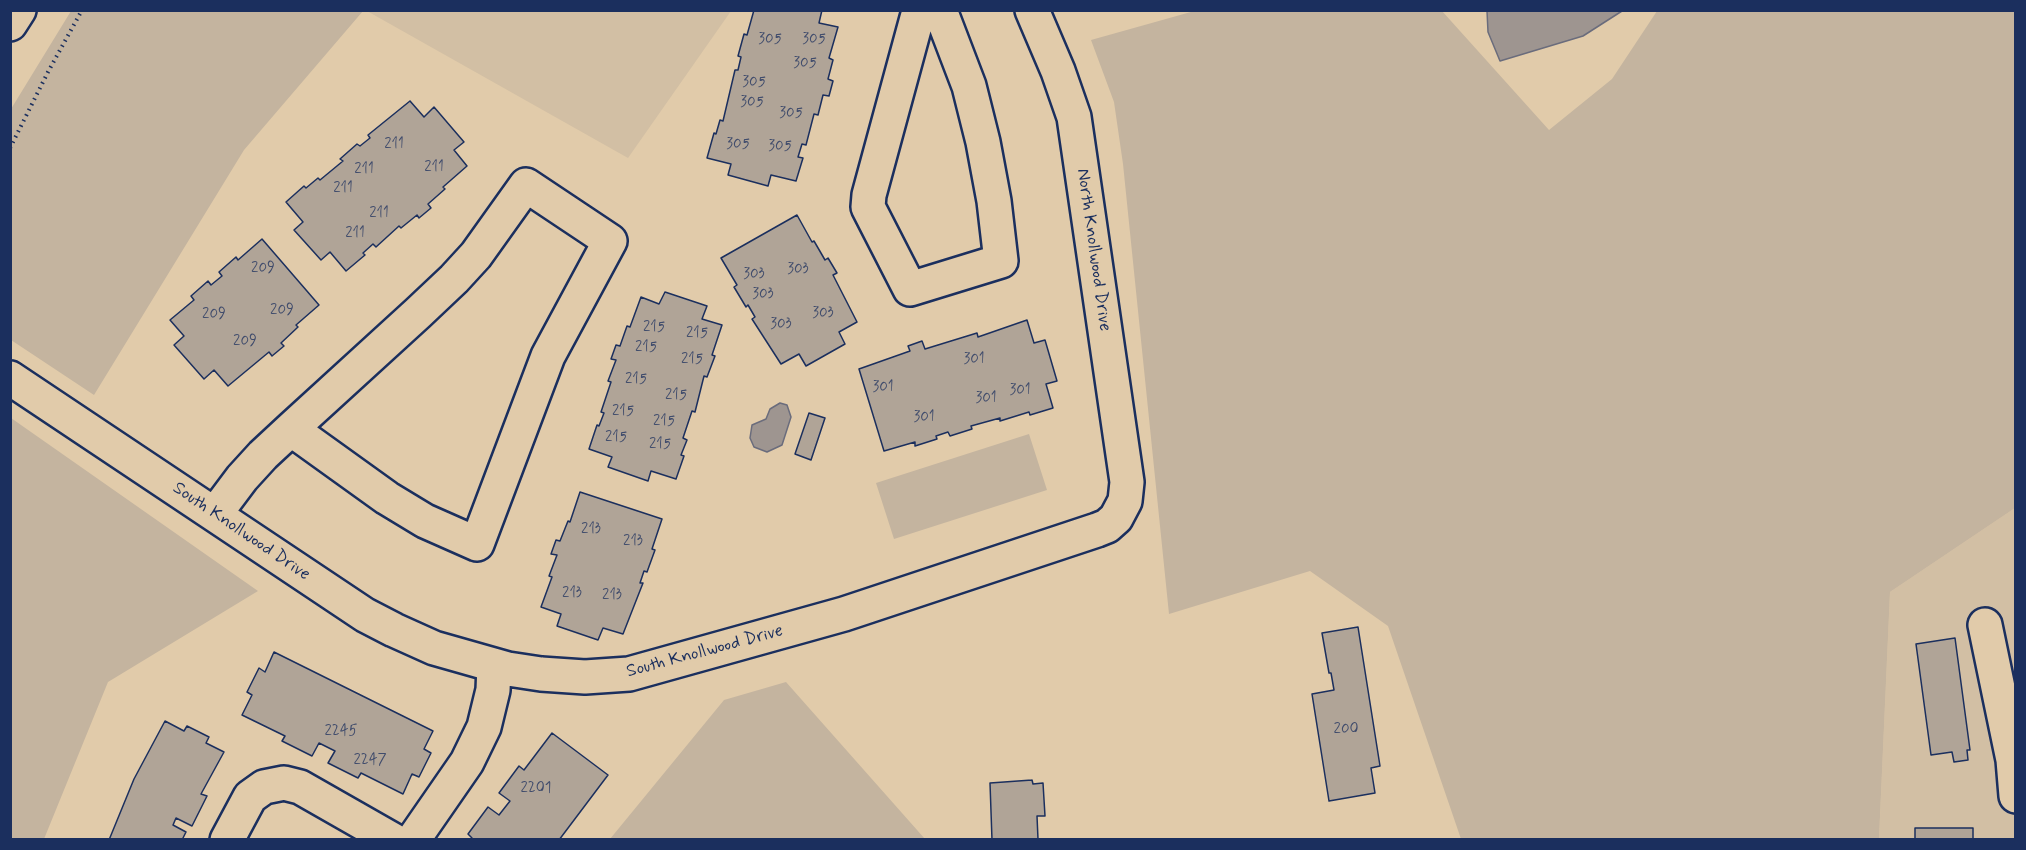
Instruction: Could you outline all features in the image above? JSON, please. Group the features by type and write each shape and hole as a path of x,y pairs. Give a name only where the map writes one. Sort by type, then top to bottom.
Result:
{"street":[{"path":"10,24 19,10"},
{"path":"930,10 917,18 868,195 867,207 910,289 1001,261 994,201 969,86 940,10"},
{"name":"North Knollwood Drive","path":"1032,10 1058,71 1074,117 1127,482 1126,496"},
{"path":"214,514 242,478 291,429 454,279 476,255 526,185 610,241 548,356 477,544 425,520 387,498 291,429"},
{"name":"South Knollwood Drive","path":"10,378 345,603 374,620 434,648 494,666 541,674 585,677 629,674 844,614 1107,526 1116,518 1126,496"},
{"path":"1986,626 2014,759 2016,796"},
{"path":"413,840 467,762 484,727 493,690 494,666"},
{"path":"227,840 250,798 264,787 284,783 300,787 393,840"}],"path":[{"path":"10,148 82,10"}],"shaded area":[{"path":"1198,10 1442,11 1549,130 1612,79 1657,11 2015,11 2015,508 1890,592 1879,839 1461,839 1388,626 1310,571 1169,614 1123,164 1114,102 1091,40"},
{"path":"1487,10 1622,11 1583,36 1500,61 1488,32"},
{"path":"71,11 363,11 244,150 94,395 11,340 11,109"},
{"path":"367,11 731,11 628,158"},
{"path":"780,403 787,405 791,417 782,445 767,452 754,447 750,438 752,425 766,419 770,409"},
{"path":"11,418 258,591 108,682 44,839 11,839"},
{"path":"1029,434 1047,490 894,539 876,483"},
{"path":"2015,508 2015,839 1879,840 1890,592"},
{"path":"786,682 925,839 610,839 724,700"}],"building":[{"path":"754,10 822,10 819,23 838,27 829,58 833,60 828,79 833,81 829,96 823,95 818,115 814,114 806,145 802,144 798,157 803,158 796,181 771,175 768,186 728,175 731,164 707,158 714,133 716,134 720,120 723,121 735,70 738,70 741,57 738,56 744,34 747,35"},
{"path":"410,101 424,117 434,107 464,142 454,150 467,166 428,204 431,208 419,218 417,215 401,228 399,226 376,247 373,244 363,253 365,255 346,271 330,252 321,260 294,230 303,222 286,202 304,186 306,188 318,178 320,180 343,161 340,159 357,144 360,146 370,138 368,135"},
{"path":"797,215 812,242 814,241 825,260 828,258 837,273 833,275 857,322 839,332 845,344 806,366 799,354 781,364 752,319 755,317 734,287 737,285 721,258"},
{"path":"262,239 319,305 296,325 298,327 281,343 284,346 272,356 269,352 228,386 214,370 204,379 174,345 184,336 170,320 194,300 191,296 208,281 211,285 222,276 219,272 236,257 238,260"},
{"path":"665,292 707,306 702,319 722,325 712,355 715,356 707,377 704,376 695,412 692,411 683,438 687,440 676,479 651,471 648,481 608,467 612,457 589,449 597,425 599,426 604,413 601,412 611,382 608,381 616,360 611,359 616,345 620,346 627,326 630,327 641,297 659,304"},
{"path":"1027,320 1034,343 1045,340 1057,381 1046,384 1053,408 1030,415 1029,412 1000,421 1000,418 971,426 972,429 950,436 948,432 936,436 937,439 915,446 915,442 884,451 859,369 910,351 908,346 922,341 925,349 977,333 978,337"},
{"path":"809,413 825,418 811,460 795,454"},
{"path":"580,492 662,519 652,549 655,550 647,572 644,571 640,583 643,583 623,634 603,628 598,640 557,626 561,614 541,607 557,555 551,554 556,540 560,541 568,521 570,522"},
{"path":"1358,627 1380,766 1371,768 1375,793 1329,801 1312,694 1334,690 1322,633"},
{"path":"1955,638 1970,750 1967,750 1968,760 1954,762 1952,752 1931,755 1916,644"},
{"path":"274,652 433,731 424,749 431,753 419,777 412,774 403,794 361,773 358,778 328,763 335,751 319,743 312,756 282,741 285,736 242,715 252,695 247,692 259,668 265,672"},
{"path":"165,721 184,731 187,726 209,737 206,743 224,752 201,794 207,796 192,826 176,818 173,825 186,832 182,840 109,840 134,779"},
{"path":"552,733 608,775 559,840 471,840 468,834 488,807 499,815 510,801 499,793 519,766 524,770"},
{"path":"1032,780 1033,784 1043,783 1045,816 1037,816 1038,839 992,840 990,783"},
{"path":"1915,828 1973,828 1973,840 1915,840"}]}
